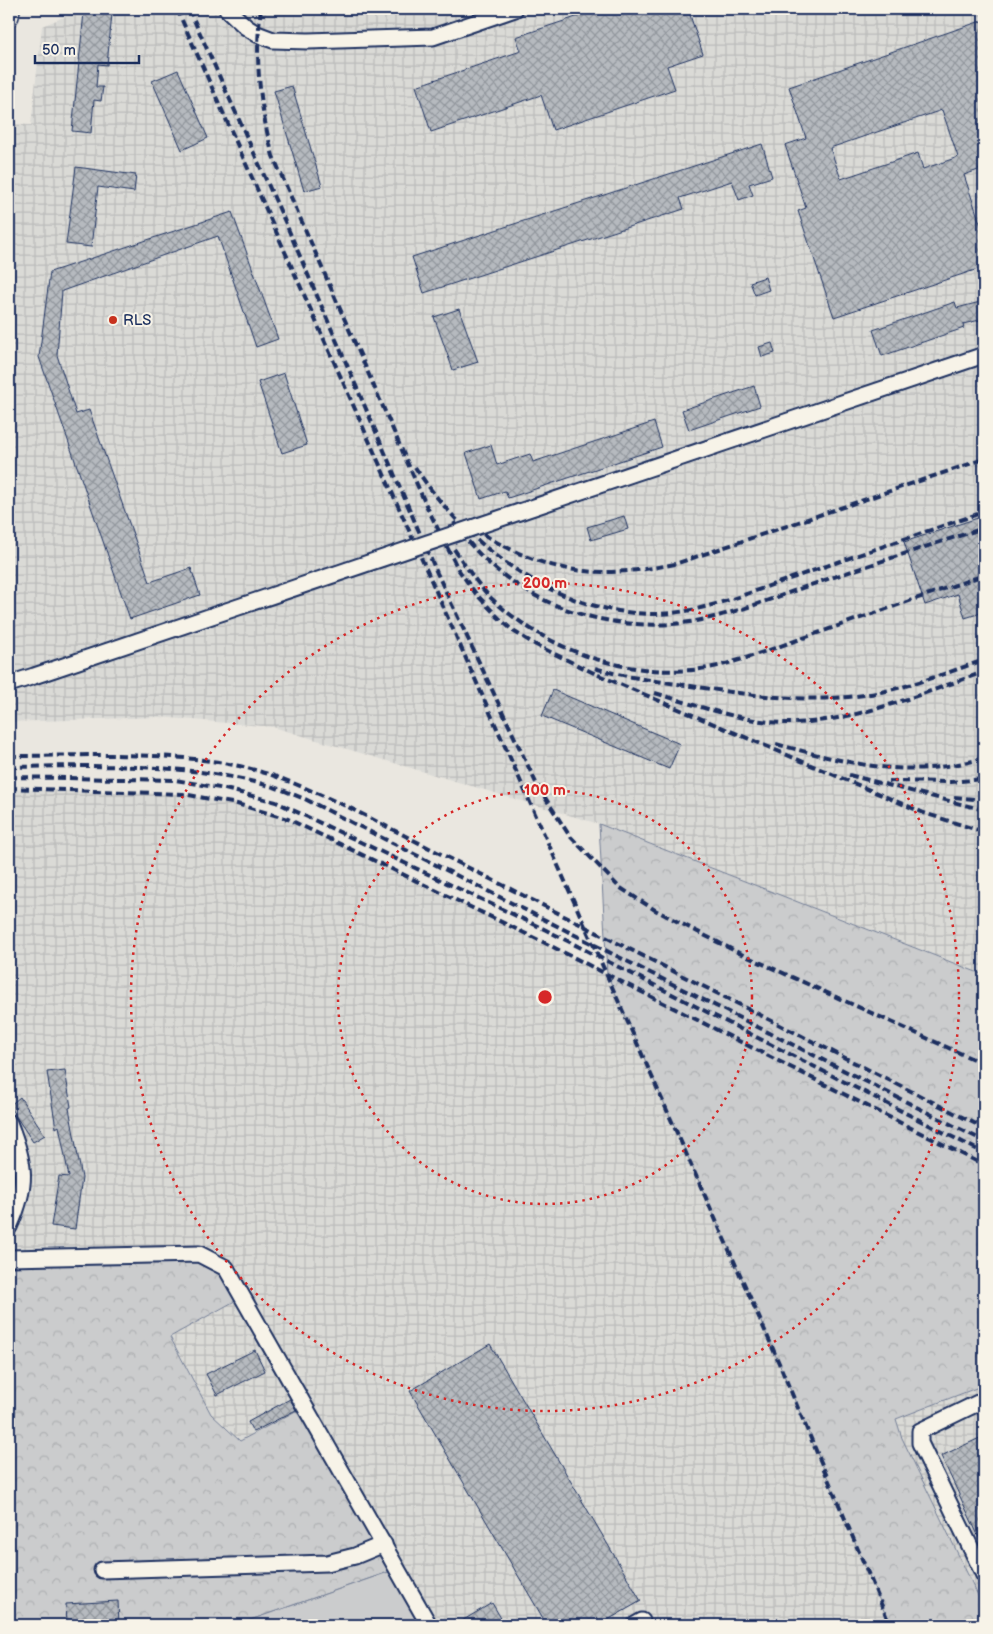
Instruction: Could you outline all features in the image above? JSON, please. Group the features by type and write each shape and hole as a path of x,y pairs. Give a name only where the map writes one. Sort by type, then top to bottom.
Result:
{"main road":[{"path":"9,16 10,9"}],"street":[{"path":"227,9 246,27 257,34 273,40 308,41 433,37 515,9"},
{"path":"9,684 984,355"},
{"path":"9,1123 21,1152 23,1172 19,1204 9,1227"},
{"path":"9,1258 199,1254 226,1268 430,1625"},
{"path":"984,1400 920,1431 920,1443 984,1575"},
{"path":"102,1570 327,1563 349,1558 384,1544"}],"shaded area":[{"path":"83,9 984,9 984,975 599,824 273,727 159,717 9,722 9,124 31,125 42,26"},
{"path":"9,789 182,794 237,804 288,819 607,974 770,1342 890,1625 429,1625 305,1406 240,1441 211,1414 170,1337 242,1297 9,1258"},
{"path":"984,1385 984,1608 902,1438 896,1419"}],"green space":[{"path":"599,824 984,975 984,1385 896,1419 902,1438 984,1608 984,1625 890,1625 770,1342 607,974"},
{"path":"199,1254 226,1268 242,1297 170,1337 211,1414 240,1441 305,1406 397,1569 236,1625 19,1625 9,1622 9,1258"},
{"path":"397,1569 429,1625 236,1625"}],"building":[{"path":"600,9 688,9 703,54 667,66 675,89 553,130 541,95 431,132 416,86 521,51 516,37"},
{"path":"84,12 112,14 107,65 98,64 96,87 103,87 101,101 94,100 91,133 72,131"},
{"path":"984,20 984,168 964,175 984,235 984,267 834,317 798,211 806,208 785,145 806,138 789,87","holes":["942,110 958,157 923,169 918,153 841,179 830,148"]},
{"path":"178,70 208,138 182,150 152,81"},
{"path":"292,86 322,186 304,191 274,91"},
{"path":"762,144 772,177 749,184 753,195 739,200 732,181 680,198 684,209 424,293 412,257"},
{"path":"76,167 136,175 134,192 98,187 91,247 66,244"},
{"path":"232,212 278,339 256,347 218,236 62,291 57,355 76,414 89,410 150,582 191,568 200,595 130,619 39,357 50,272"},
{"path":"765,277 769,290 755,295 750,282"},
{"path":"984,301 984,319 963,324 964,328 882,356 873,330 955,302 957,308"},
{"path":"459,309 478,362 453,370 434,317"},
{"path":"772,343 775,353 762,357 759,347"},
{"path":"284,373 307,445 282,453 258,382"},
{"path":"754,386 760,406 689,430 682,410"},
{"path":"654,422 662,447 508,498 505,491 481,499 466,453 491,445 497,465 530,454 533,462"},
{"path":"624,516 628,529 591,540 587,527"},
{"path":"984,516 984,612 965,618 958,594 925,605 904,542"},
{"path":"553,690 680,744 669,769 542,716"},
{"path":"65,1070 71,1107 69,1108 82,1178 75,1229 51,1226 59,1176 69,1177 59,1126 56,1128 47,1072"},
{"path":"20,1097 45,1135 33,1142 9,1106"},
{"path":"490,1344 641,1601 599,1625 547,1625 410,1391"},
{"path":"255,1350 265,1371 217,1395 206,1374"},
{"path":"290,1399 296,1410 253,1432 248,1422"},
{"path":"984,1436 984,1548 941,1456"},
{"path":"118,1601 119,1625 67,1625 66,1604"},
{"path":"492,1603 505,1625 455,1625"}],"railway":[{"path":"177,9 770,1342 890,1625"},
{"path":"189,9 286,224 437,573 537,785 569,835 619,887 655,910 739,953 984,1064"},
{"path":"261,9 258,64 265,120 273,156 426,505 458,569 476,594 513,631 536,645 596,674 924,813 984,832"},
{"path":"473,528 499,543 547,564 593,572 645,569 675,564 984,459"},
{"path":"415,467 460,524 487,548 517,570 548,588 582,602 617,611 653,614 689,610 725,601 984,512"},
{"path":"454,522 475,549 500,573 529,592 560,607 593,617 627,623 662,625 696,621 728,613 984,528"},
{"path":"454,549 476,581 491,598 539,634 566,648 594,658 624,666 653,670 683,671 713,667 746,658 984,575"},
{"path":"595,668 617,674 727,692 792,698 835,698 889,690 984,660"},
{"path":"655,693 758,721 793,723 817,721 866,712 984,672"},
{"path":"776,744 855,763 904,769 956,765 984,758"},
{"path":"9,756 160,756 219,762 260,771 285,780 346,806 984,1128"},
{"path":"9,767 106,766 171,769 235,778 286,791 984,1141"},
{"path":"849,775 984,810"},
{"path":"9,777 176,780 225,789 276,802 546,930 984,1153"},
{"path":"889,781 951,782 984,779"},
{"path":"9,788 183,794 237,804 288,819 545,943 984,1165"},
{"path":"954,797 984,800"}],"place":[{"name":"RLS","path":"113,320"}]}
